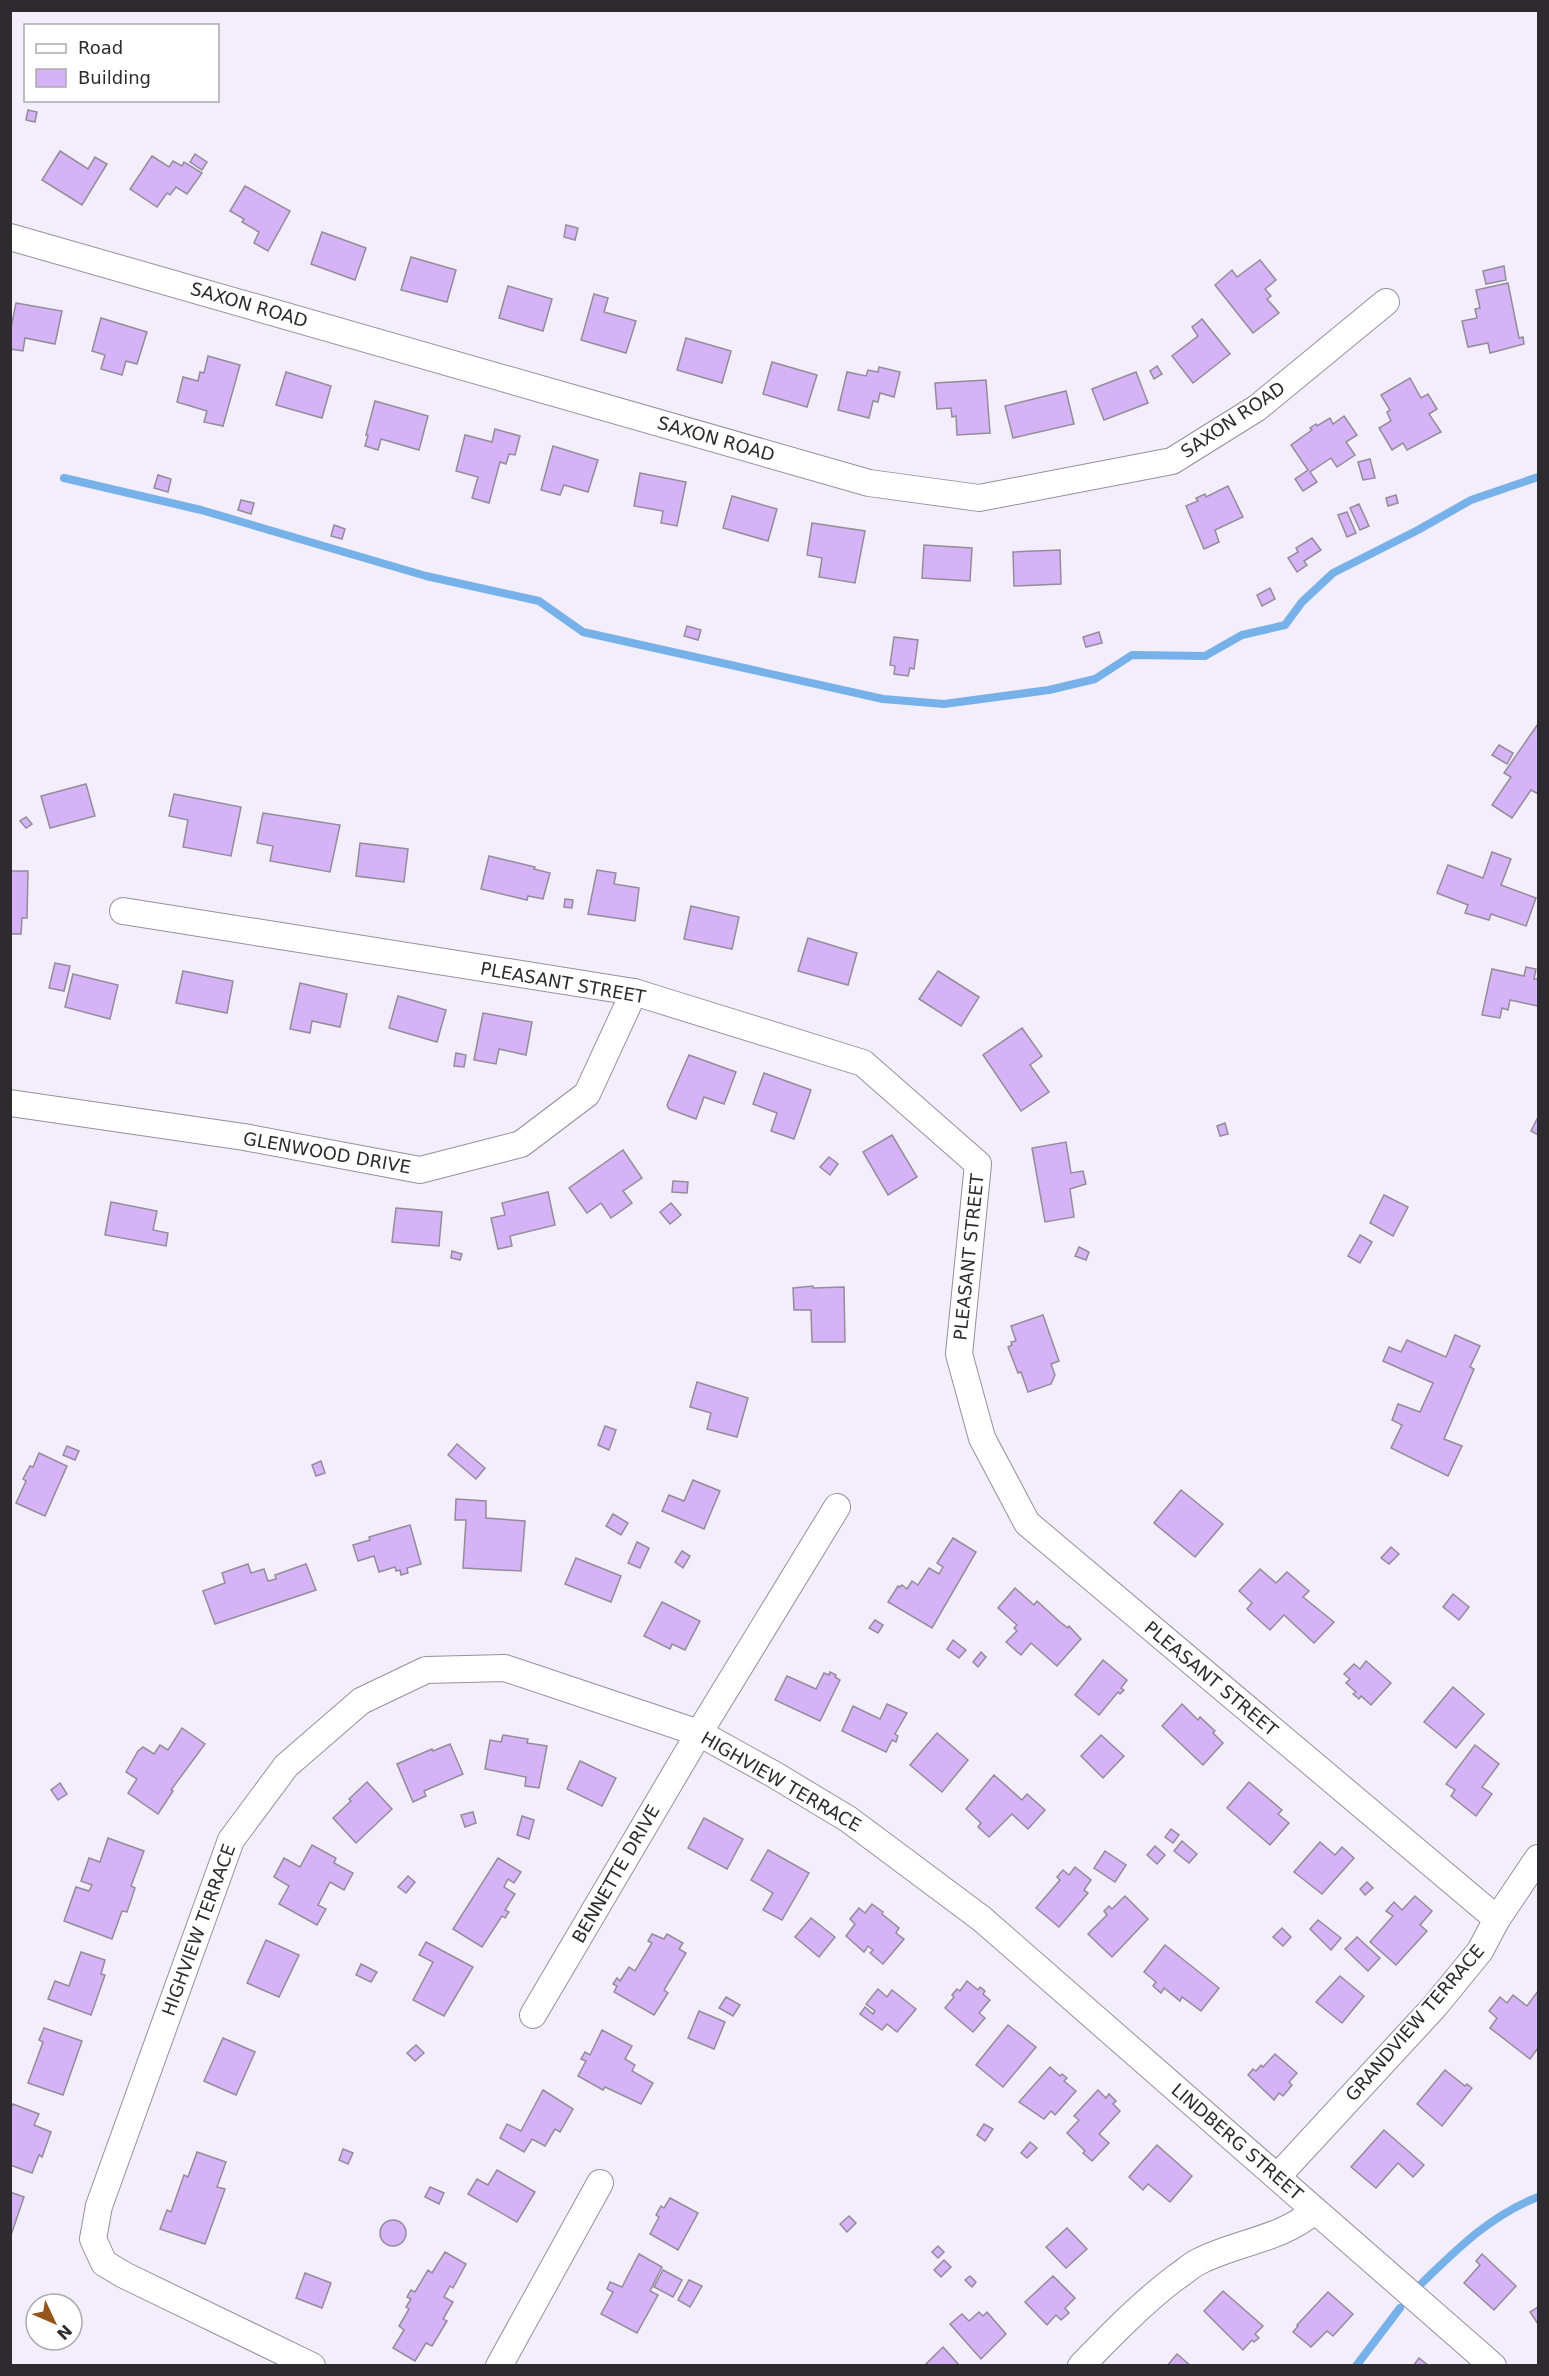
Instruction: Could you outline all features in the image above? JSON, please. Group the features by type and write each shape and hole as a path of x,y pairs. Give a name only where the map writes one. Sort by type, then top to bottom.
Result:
{"street":[{"name":"SAXON ROAD","path":"10,237 869,483 978,498 1172,460 1257,408 1386,302"},
{"name":"PLEASANT STREET","path":"123,911 633,992 863,1063 978,1164 959,1354 982,1438 1027,1523 1497,1919"},
{"name":"GLENWOOD DRIVE","path":"10,1102 244,1137 420,1170 521,1144 587,1094 633,992"},
{"name":"BENNETTE DRIVE","path":"533,2015 699,1733 837,1507"},
{"name":"HIGHVIEW TERRACE","path":"312,2366 124,2275 104,2263 93,2239 99,2206 231,1840 286,1766 361,1701 426,1670 506,1668 699,1733 848,1819 982,1919"},
{"name":"GRANDVIEW TERRACE","path":"1277,2177 1434,2006 1480,1951 1497,1919 1539,1858"},
{"name":"LINDBERG STREET","path":"982,1919 1493,2366"},
{"path":"499,2366 600,2184"},
{"path":"1081,2366 1123,2322 1196,2263 1239,2244 1279,2234 1301,2222 1314,2211"}],"building":[{"path":"28,110 37,112 35,122 26,120"},
{"path":"60,151 88,169 95,157 107,164 82,205 42,180"},
{"path":"195,154 207,162 202,170 190,162"},
{"path":"152,156 169,167 173,161 182,166 184,162 202,173 187,194 176,187 170,195 167,193 157,207 130,189"},
{"path":"245,186 290,211 268,251 254,243 259,232 242,222 244,219 230,211"},
{"path":"566,225 578,228 575,240 564,237"},
{"path":"322,232 366,248 355,280 311,264"},
{"path":"411,257 456,270 447,302 401,290"},
{"path":"1260,260 1276,280 1265,289 1271,296 1267,299 1279,313 1253,333 1215,285 1232,270 1237,277"},
{"path":"1504,266 1506,280 1486,284 1483,271"},
{"path":"1508,283 1519,338 1523,337 1524,344 1490,353 1488,343 1468,347 1462,321 1477,318 1475,309 1480,308 1476,290"},
{"path":"508,286 552,299 543,331 499,318"},
{"path":"594,294 608,298 604,312 636,321 626,353 581,340"},
{"path":"16,303 62,311 55,344 25,338 23,351 10,349 10,333"},
{"path":"101,318 147,332 137,364 126,361 122,375 101,369 105,355 92,351"},
{"path":"1202,319 1230,354 1193,383 1172,356 1198,336 1192,327"},
{"path":"686,338 731,351 722,383 677,370"},
{"path":"208,356 240,365 223,426 204,422 207,411 177,402 183,377 198,381 200,372 204,373"},
{"path":"772,362 817,375 807,407 763,394"},
{"path":"1157,366 1162,374 1154,379 1150,371"},
{"path":"879,367 900,372 894,397 880,393 878,402 873,401 869,418 838,410 847,372 866,376 868,370 878,372"},
{"path":"286,372 331,386 322,418 276,405"},
{"path":"1136,372 1148,403 1104,420 1092,389"},
{"path":"1410,378 1421,398 1428,394 1437,409 1429,414 1441,432 1407,450 1403,443 1392,450 1379,428 1391,421 1387,412 1390,410 1381,395"},
{"path":"986,380 990,433 957,435 956,416 952,417 951,408 937,409 935,383"},
{"path":"1066,391 1074,424 1013,438 1005,406"},
{"path":"375,401 428,416 419,450 381,439 378,450 365,446"},
{"path":"1344,416 1357,435 1346,442 1355,455 1337,467 1331,458 1310,472 1317,482 1303,491 1295,479 1308,470 1291,445 1312,430 1310,428 1316,424 1317,426 1330,418 1333,424"},
{"path":"495,429 520,436 515,455 509,454 506,464 500,462 489,503 472,498 478,477 456,471 465,435 492,442"},
{"path":"553,446 598,460 588,492 564,485 560,495 541,490"},
{"path":"1370,459 1375,478 1363,480 1358,462"},
{"path":"640,473 686,482 677,526 661,523 663,511 634,506"},
{"path":"158,475 171,479 168,492 154,488"},
{"path":"1228,486 1243,517 1215,530 1219,542 1204,549 1186,506 1198,501 1196,498 1205,494 1206,497"},
{"path":"1396,495 1398,503 1388,506 1386,498"},
{"path":"732,496 777,509 768,541 723,528"},
{"path":"241,500 254,503 251,514 238,510"},
{"path":"1359,504 1369,526 1360,530 1350,508"},
{"path":"1347,512 1356,533 1347,537 1338,515"},
{"path":"812,523 865,531 855,583 819,577 822,558 807,555"},
{"path":"334,525 345,529 342,539 331,536"},
{"path":"1312,538 1321,550 1304,561 1307,565 1297,572 1288,558 1298,552 1296,548"},
{"path":"924,545 972,548 970,581 922,578"},
{"path":"1060,550 1061,584 1014,586 1013,552"},
{"path":"1270,588 1275,599 1262,606 1257,595"},
{"path":"687,626 701,630 698,640 684,636"},
{"path":"1099,632 1102,643 1086,647 1083,637"},
{"path":"894,637 918,640 914,669 910,668 908,676 894,674 895,666 890,665"},
{"path":"1538,724 1538,794 1531,790 1512,818 1492,805 1511,777 1504,773"},
{"path":"1499,745 1513,753 1507,764 1492,755"},
{"path":"86,784 95,816 50,828 41,796"},
{"path":"174,794 241,807 231,856 183,847 188,820 169,816"},
{"path":"263,813 340,825 330,872 270,861 273,846 257,843"},
{"path":"26,817 32,824 26,828 20,821"},
{"path":"360,843 408,849 404,882 356,876"},
{"path":"1492,852 1511,859 1501,885 1536,898 1526,926 1491,914 1489,920 1465,913 1468,905 1437,893 1448,865 1483,878"},
{"path":"489,856 550,873 543,899 528,896 527,900 481,889"},
{"path":"597,870 616,873 614,884 639,888 635,921 588,914"},
{"path":"10,871 28,871 27,918 22,918 21,934 10,934"},
{"path":"565,899 573,900 572,908 564,907"},
{"path":"691,906 739,917 732,949 684,939"},
{"path":"808,938 857,953 848,985 798,971"},
{"path":"55,963 70,966 64,991 49,988"},
{"path":"1526,967 1536,969 1534,979 1538,979 1538,1006 1510,1000 1508,1010 1502,1008 1500,1018 1482,1015 1492,969 1524,976"},
{"path":"183,971 233,981 227,1013 176,1003"},
{"path":"938,971 979,997 961,1026 919,999"},
{"path":"73,974 118,985 110,1019 65,1007"},
{"path":"300,983 347,994 340,1027 312,1021 310,1033 290,1029"},
{"path":"398,996 446,1010 437,1042 389,1028"},
{"path":"483,1013 532,1022 526,1055 499,1049 496,1064 474,1060"},
{"path":"1022,1028 1042,1056 1030,1065 1049,1092 1021,1111 983,1055"},
{"path":"456,1053 466,1055 464,1067 454,1066"},
{"path":"689,1055 736,1072 724,1104 704,1097 696,1119 669,1109 667,1105"},
{"path":"764,1073 811,1090 794,1139 771,1131 777,1113 753,1104"},
{"path":"1538,1117 1538,1135 1531,1131"},
{"path":"1225,1123 1228,1134 1220,1136 1217,1126"},
{"path":"892,1135 917,1177 888,1195 863,1152"},
{"path":"1066,1142 1071,1173 1083,1171 1086,1184 1070,1189 1074,1217 1045,1222 1032,1148"},
{"path":"623,1150 642,1178 623,1191 632,1203 611,1218 601,1203 587,1213 569,1188"},
{"path":"829,1157 838,1164 830,1175 820,1167"},
{"path":"673,1181 688,1182 687,1193 672,1192"},
{"path":"548,1192 555,1225 510,1236 512,1246 498,1249 491,1218 505,1215 502,1203"},
{"path":"1384,1195 1408,1207 1393,1236 1370,1223"},
{"path":"111,1202 157,1211 153,1230 168,1233 166,1246 105,1235"},
{"path":"671,1203 681,1215 670,1224 660,1212"},
{"path":"396,1208 442,1212 439,1246 392,1242"},
{"path":"1360,1235 1372,1242 1360,1263 1348,1256"},
{"path":"1079,1247 1089,1252 1086,1260 1075,1256"},
{"path":"452,1251 462,1254 460,1260 451,1258"},
{"path":"813,1286 813,1288 844,1287 845,1342 812,1342 811,1310 794,1310 793,1288"},
{"path":"1043,1315 1059,1361 1051,1364 1055,1375 1051,1384 1028,1392 1008,1347 1012,1345 1011,1342 1016,1341 1011,1326"},
{"path":"1455,1335 1480,1346 1470,1367 1474,1369 1444,1439 1462,1446 1448,1476 1391,1448 1402,1425 1392,1420 1398,1404 1420,1412 1433,1383 1383,1361 1389,1347 1401,1352 1407,1340 1446,1357"},
{"path":"697,1382 748,1398 737,1437 707,1429 711,1413 690,1407"},
{"path":"605,1426 616,1430 609,1450 598,1445"},
{"path":"457,1444 485,1468 476,1479 448,1455"},
{"path":"67,1446 79,1451 75,1460 63,1455"},
{"path":"39,1453 67,1466 45,1516 16,1503 26,1481 23,1479 30,1466 33,1467"},
{"path":"321,1461 325,1473 316,1476 312,1465"},
{"path":"693,1480 720,1491 704,1529 662,1511 669,1495 684,1501"},
{"path":"1181,1490 1223,1524 1195,1557 1154,1523"},
{"path":"456,1499 486,1501 486,1518 525,1521 521,1571 463,1568 466,1520 455,1520"},
{"path":"613,1514 628,1523 621,1535 606,1526"},
{"path":"410,1525 421,1564 407,1568 408,1573 401,1575 400,1570 396,1571 395,1567 379,1572 374,1556 358,1561 353,1545 370,1540 369,1537"},
{"path":"953,1538 976,1552 932,1628 888,1602 898,1586 902,1585 907,1589 912,1581 918,1585 929,1568 939,1574 943,1567 937,1563"},
{"path":"637,1542 649,1548 640,1568 628,1563"},
{"path":"1391,1547 1399,1554 1389,1564 1381,1558"},
{"path":"682,1551 690,1556 683,1568 675,1562"},
{"path":"576,1558 621,1576 611,1602 565,1584"},
{"path":"248,1564 251,1573 264,1569 268,1581 276,1579 275,1575 306,1564 316,1590 215,1624 203,1591 225,1583 222,1573"},
{"path":"1260,1569 1276,1583 1287,1572 1309,1591 1303,1597 1334,1622 1314,1643 1284,1615 1270,1630 1247,1609 1252,1603 1239,1591"},
{"path":"1015,1588 1034,1605 1037,1601 1060,1622 1068,1628 1069,1626 1081,1639 1057,1666 1031,1643 1021,1655 1006,1642 1017,1631 1014,1628 1017,1625 998,1608"},
{"path":"1453,1594 1469,1607 1459,1620 1443,1607"},
{"path":"662,1602 700,1621 685,1650 672,1644 670,1649 644,1636"},
{"path":"875,1620 883,1625 878,1633 869,1628"},
{"path":"953,1640 966,1650 959,1658 947,1649"},
{"path":"981,1652 986,1657 978,1667 973,1662"},
{"path":"1103,1660 1127,1680 1121,1688 1124,1690 1120,1694 1118,1692 1099,1715 1075,1695"},
{"path":"1366,1661 1391,1683 1371,1705 1361,1696 1359,1699 1353,1694 1356,1692 1346,1683 1350,1679 1344,1674 1354,1664 1360,1669"},
{"path":"830,1672 840,1680 820,1721 775,1700 787,1676 816,1689 824,1673 829,1675"},
{"path":"1453,1687 1484,1714 1456,1748 1424,1722"},
{"path":"887,1704 907,1713 895,1734 898,1736 896,1742 892,1740 886,1752 842,1731 853,1706 880,1719"},
{"path":"1182,1704 1198,1720 1200,1717 1215,1731 1213,1733 1223,1743 1203,1765 1162,1726"},
{"path":"182,1728 205,1744 171,1790 173,1791 158,1814 128,1793 137,1779 126,1772 138,1751 143,1747 154,1754 160,1745 168,1750"},
{"path":"937,1733 968,1760 942,1792 910,1765"},
{"path":"503,1735 528,1739 527,1743 547,1746 539,1788 525,1786 526,1777 485,1769 490,1740 501,1742"},
{"path":"1101,1735 1124,1756 1103,1778 1081,1756"},
{"path":"450,1744 463,1774 424,1791 426,1796 413,1802 397,1764"},
{"path":"1475,1745 1499,1764 1482,1787 1492,1794 1476,1816 1451,1796 1455,1790 1446,1784"},
{"path":"580,1761 616,1778 602,1806 567,1789"},
{"path":"994,1775 1022,1800 1027,1794 1045,1810 1028,1829 1012,1814 989,1837 978,1827 981,1823 966,1809"},
{"path":"367,1782 392,1809 356,1843 333,1818"},
{"path":"1249,1782 1282,1810 1278,1814 1289,1823 1270,1845 1227,1808"},
{"path":"60,1783 67,1794 58,1800 51,1790"},
{"path":"473,1812 476,1823 465,1827 461,1815"},
{"path":"522,1816 534,1820 529,1839 517,1835"},
{"path":"704,1818 743,1839 727,1869 688,1848"},
{"path":"1171,1829 1179,1835 1173,1843 1165,1837"},
{"path":"108,1838 144,1851 131,1886 135,1888 127,1912 122,1911 112,1939 64,1921 76,1887 89,1891 92,1885 81,1881 89,1858 100,1862"},
{"path":"1182,1841 1197,1854 1189,1863 1174,1851"},
{"path":"1320,1842 1335,1855 1342,1847 1354,1858 1322,1894 1294,1872"},
{"path":"312,1845 336,1858 334,1863 353,1873 344,1890 330,1882 318,1905 326,1909 317,1925 279,1904 289,1886 274,1877 284,1858 300,1867"},
{"path":"1155,1846 1165,1855 1157,1864 1147,1855"},
{"path":"768,1850 809,1873 782,1920 763,1910 773,1893 751,1880"},
{"path":"1105,1851 1126,1865 1115,1882 1094,1868"},
{"path":"498,1858 521,1872 514,1883 508,1879 504,1887 515,1894 505,1910 509,1912 505,1918 502,1916 482,1947 453,1929"},
{"path":"1075,1867 1091,1880 1084,1890 1088,1893 1059,1927 1036,1908 1060,1880 1057,1877 1063,1870 1069,1875"},
{"path":"408,1876 415,1882 406,1893 398,1887"},
{"path":"1367,1882 1373,1888 1365,1895 1360,1889"},
{"path":"1125,1896 1148,1919 1112,1957 1088,1934 1107,1915 1104,1911 1109,1906 1112,1909"},
{"path":"1415,1896 1432,1911 1420,1925 1427,1931 1396,1965 1370,1942 1393,1916 1386,1911 1394,1902 1402,1910"},
{"path":"872,1904 899,1928 896,1933 904,1939 883,1964 870,1953 873,1950 868,1946 864,1952 846,1936 855,1924 850,1919 859,1908 865,1913"},
{"path":"811,1918 835,1937 819,1957 795,1937"},
{"path":"1318,1920 1341,1938 1331,1950 1310,1929"},
{"path":"1282,1928 1291,1937 1283,1946 1273,1937"},
{"path":"652,1934 664,1939 667,1934 683,1943 679,1949 686,1953 664,1990 668,1993 654,2015 614,1992 617,1986 613,1984 617,1978 620,1981 629,1967 635,1971 652,1943 648,1941"},
{"path":"1357,1937 1380,1958 1368,1971 1345,1949"},
{"path":"266,1940 299,1955 279,1997 247,1983"},
{"path":"426,1942 473,1967 444,2016 413,2000 433,1962 419,1955"},
{"path":"1165,1945 1219,1988 1201,2011 1182,1997 1180,2001 1164,1988 1161,1993 1153,1986 1156,1982 1144,1972"},
{"path":"81,1952 105,1960 101,1974 105,1975 91,2015 48,1999 55,1981 69,1986"},
{"path":"361,1964 377,1972 371,1982 356,1975"},
{"path":"1340,1976 1364,1996 1342,2023 1316,2002"},
{"path":"967,1981 978,1990 980,1987 985,1991 983,1994 990,2000 979,2013 985,2018 973,2032 945,2008 954,1997 952,1995 957,1989 960,1991"},
{"path":"878,1989 887,1997 892,1990 916,2009 897,2032 887,2024 882,2030 860,2014 865,2007 873,2014 875,2011 866,2004"},
{"path":"1538,1991 1538,2048 1530,2059 1490,2028 1497,2018 1489,2011 1500,1997 1507,2003 1513,1995 1527,2006"},
{"path":"726,1997 740,2005 733,2016 719,2008"},
{"path":"699,2011 725,2022 714,2049 688,2038"},
{"path":"1008,2025 1036,2047 1003,2087 976,2065"},
{"path":"44,2028 82,2041 63,2095 28,2083 43,2042 39,2040"},
{"path":"602,2030 632,2046 625,2059 635,2065 632,2071 653,2083 641,2104 605,2087 603,2090 578,2076 586,2061 581,2059 585,2052 590,2055"},
{"path":"223,2038 255,2052 236,2095 204,2081"},
{"path":"416,2045 424,2053 415,2061 407,2053"},
{"path":"1275,2054 1297,2073 1289,2082 1292,2085 1283,2096 1279,2093 1274,2100 1248,2075 1253,2069 1256,2071 1261,2065 1263,2067"},
{"path":"1050,2067 1060,2076 1062,2074 1067,2078 1064,2081 1076,2091 1055,2115 1051,2111 1044,2119 1019,2102"},
{"path":"1445,2070 1465,2086 1467,2084 1472,2088 1442,2126 1417,2104"},
{"path":"543,2090 573,2109 560,2132 555,2129 545,2146 532,2139 524,2152 500,2138 507,2124 521,2131"},
{"path":"1098,2090 1106,2098 1109,2094 1116,2101 1113,2104 1120,2111 1099,2134 1109,2143 1092,2161 1067,2133 1079,2120 1074,2116"},
{"path":"13,2104 39,2114 34,2125 51,2132 42,2157 39,2155 32,2173 10,2165 10,2110"},
{"path":"984,2124 993,2129 985,2141 977,2135"},
{"path":"1384,2130 1424,2165 1413,2177 1398,2163 1376,2188 1351,2167"},
{"path":"1030,2142 1037,2148 1027,2158 1021,2153"},
{"path":"1157,2145 1192,2176 1170,2202 1148,2184 1143,2190 1129,2177"},
{"path":"343,2149 353,2153 348,2164 339,2160"},
{"path":"197,2152 226,2162 217,2187 225,2189 205,2244 160,2229 167,2210 171,2212 184,2175 188,2177"},
{"path":"497,2170 535,2192 517,2222 468,2194 477,2179 488,2185"},
{"path":"430,2187 444,2193 439,2204 425,2197"},
{"path":"10,2192 24,2197 11,2235 10,2234"},
{"path":"670,2198 698,2213 678,2250 650,2234 659,2217 656,2215 661,2206 664,2208"},
{"path":"849,2216 856,2223 847,2232 840,2224"},
{"path":"393,2220 402,2224 406,2233 402,2242 393,2246 384,2242 380,2233 384,2224"},
{"path":"1067,2228 1087,2249 1066,2268 1046,2247"},
{"path":"938,2246 944,2252 938,2258 932,2252"},
{"path":"445,2252 466,2264 453,2288 450,2286 444,2297 453,2302 443,2319 447,2321 432,2346 426,2343 415,2361 393,2348 404,2330 399,2326 409,2309 406,2307 411,2299 407,2297 411,2290 415,2292 428,2270 432,2273"},
{"path":"639,2254 662,2267 650,2291 658,2295 637,2333 601,2314 613,2292 607,2289 610,2282 622,2287"},
{"path":"1482,2254 1516,2286 1494,2310 1464,2283 1480,2265 1476,2261"},
{"path":"944,2260 951,2267 941,2277 934,2270"},
{"path":"663,2270 682,2280 673,2297 654,2287"},
{"path":"305,2273 331,2283 322,2308 296,2298"},
{"path":"970,2276 976,2282 972,2287 965,2280"},
{"path":"1053,2276 1075,2298 1065,2308 1069,2313 1061,2320 1056,2315 1047,2325 1025,2302"},
{"path":"689,2280 702,2286 690,2307 678,2300"},
{"path":"1223,2291 1263,2326 1255,2334 1259,2338 1254,2342 1252,2340 1243,2350 1204,2311"},
{"path":"1328,2292 1353,2314 1333,2336 1327,2331 1311,2347 1293,2332"},
{"path":"1538,2307 1538,2324 1530,2312"},
{"path":"979,2312 983,2316 987,2312 1006,2334 981,2359 950,2324 962,2314 969,2321"},
{"path":"943,2347 960,2366 924,2366"},
{"path":"1177,2354 1191,2366 1167,2366"},
{"path":"1419,2358 1429,2366 1413,2366"}],"waterway":[{"path":"64,478 201,510 426,576 539,601 583,632 883,699 944,704 1049,690 1095,679 1132,655 1205,656 1242,635 1285,625 1302,602 1333,573 1471,500 1538,477"},
{"path":"1421,2284 1475,2234 1505,2213 1538,2197"},
{"path":"1356,2366 1400,2308"}]}
